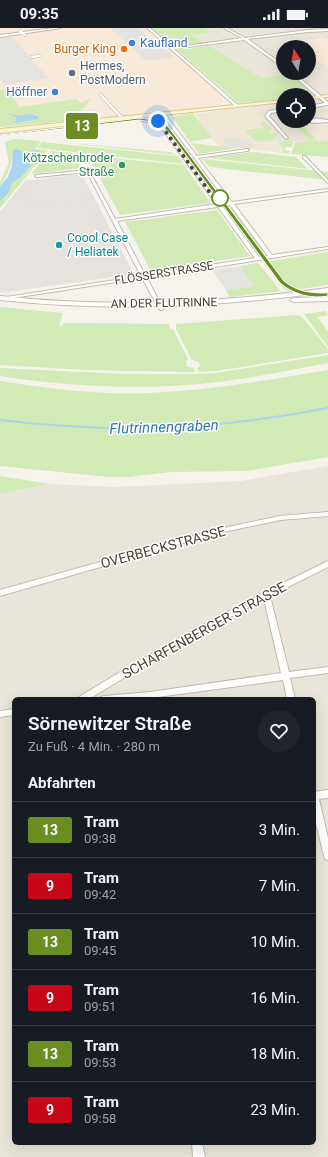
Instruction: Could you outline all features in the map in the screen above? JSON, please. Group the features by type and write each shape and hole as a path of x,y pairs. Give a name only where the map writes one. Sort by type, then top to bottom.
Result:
{"main road":[{"path":"316,97 328,96"},
{"path":"0,131 276,102"},
{"path":"0,137 143,121 159,115"}],"street":[{"path":"0,36 60,28"},
{"path":"148,28 237,106"},
{"path":"225,28 245,39 276,61"},
{"path":"303,28 308,31"},
{"path":"188,46 308,31 328,30"},
{"path":"21,32 25,35"},
{"path":"32,57 39,56"},
{"path":"300,80 328,104"},
{"path":"102,96 120,116"},
{"path":"221,107 228,103 229,99"},
{"path":"316,106 328,104"},
{"path":"276,111 270,112 267,116 276,126"},
{"path":"258,259 159,122 157,119 159,115 167,119 272,257"},
{"path":"143,121 159,122"},
{"path":"277,128 286,138"},
{"path":"196,157 247,150"},
{"path":"304,157 328,182"},
{"path":"37,176 88,172 160,307"},
{"path":"114,220 328,190"},
{"name":"FLÖSSERSTRASSE","path":"1,299 328,248"},
{"name":"AN DER FLUTRINNE","path":"160,307 236,301 328,290"},
{"name":"AN DER FLUTRINNE","path":"1,299 101,309 328,299"},
{"name":"OVERBECKSTRASSE","path":"0,593 214,532 280,518 328,514"},
{"name":"SCHARFENBERGER STRASSE","path":"85,697 142,662 266,593 328,564"},
{"path":"266,593 290,697"},
{"path":"150,697 328,670"},
{"path":"0,714 12,712"},
{"path":"316,797 328,794"},
{"path":"316,805 328,856"},
{"path":"197,1145 199,1157"}],"shaded area":[{"path":"0,28 145,28 208,83 224,102 218,105 122,116 0,127"},
{"path":"138,28 174,57 146,61 111,29"},
{"path":"204,28 328,28 328,141 317,140 295,143 291,140 279,142 275,139 279,133 275,132 252,107 252,103 215,50 191,35 211,33"},
{"path":"8,36 16,41 48,78 5,85 0,78 0,37"},
{"path":"328,39 328,66 316,61 316,40 308,40"},
{"path":"252,107 276,133 271,134 283,148 282,153 252,149 254,142 252,140 226,137 221,146 218,146 193,114"},
{"path":"328,122 328,141 319,142 305,128 316,128 316,123"},
{"path":"225,137 252,140 254,142 252,149 221,146"},
{"path":"81,174 134,274 0,293 0,212 25,181"},
{"path":"82,175 112,232 103,233 84,198 29,205 23,190 28,183 27,181"},
{"path":"240,266 254,286 226,290 212,270"},
{"path":"328,466 328,1157 0,1157 0,494 50,484 114,487 241,481"}],"green space":[{"path":"152,28 204,28 212,33 191,35 205,43 198,45 185,44 183,46 187,49 209,46 262,78 276,76 276,80 297,80 306,88 276,88 276,100 239,103"},
{"path":"35,86 7,90 20,107 77,99 80,103 91,99 74,120 0,127 0,90"},
{"path":"193,113 212,138 190,142 172,117"},
{"path":"265,122 273,130 268,131 270,134 279,133 275,138 279,142 291,140 293,143 292,147 285,147 285,150 290,151 289,154 282,153 283,148 276,140 256,142 245,130 264,128 260,123"},
{"path":"298,128 305,128 316,139 310,140"},
{"path":"14,139 41,141 35,149 48,150 0,208 0,200 9,192 12,183 21,177 30,151 23,151 12,157 9,169 0,186 0,182 9,163 5,142"},
{"path":"317,140 319,142 328,141 328,157 291,154 295,143"},
{"path":"42,142 178,156 184,164 37,148"},
{"path":"58,142 170,152 177,155"},
{"path":"191,143 237,148 199,154"},
{"path":"50,151 73,153 81,168 31,174"},
{"path":"253,152 296,157 308,169 207,158"},
{"path":"88,156 184,165 211,203 120,215"},
{"path":"203,159 328,172 328,180 209,167"},
{"path":"234,209 265,250 256,252 226,210"},
{"path":"217,210 250,256 151,271 125,222"},
{"path":"328,252 328,285 287,291 283,288 264,262"},
{"path":"258,263 280,290 275,292 230,297 226,290 253,286 240,266"},
{"path":"0,307 63,313 59,326 64,326 62,325 63,323 169,324 170,329 173,329 188,359 185,362 187,362 186,365 194,368 195,372 87,370 0,365"},
{"path":"326,311 328,315 318,317 328,332 328,347 304,314"},
{"path":"298,315 303,318 328,349 328,353 217,371 199,372 197,368 200,366 199,362 192,360 176,329 176,324"},
{"path":"328,355 328,363 232,380 174,386 125,387 74,385 0,376 0,368 121,374 215,373"},
{"path":"328,370 328,457 247,471 171,472 127,477 109,477 0,466 0,381 75,391 151,393 218,387"},
{"path":"0,476 50,484 0,494"}],"water":[{"path":"9,114 20,116 29,114 39,117 38,119 15,123 17,118"},
{"path":"15,149 25,152 36,150 40,152 39,156 21,177 12,183 9,192 0,201 0,186 8,177 12,166 13,151"}],"waterway":[{"name":"Flutrinnengraben","path":"0,420 84,427 164,428 245,421 328,408"}],"tram line":[{"path":"0,135 139,119 161,122 172,134 282,282 298,292 315,295 328,295"},
{"name":"13","path":"0,135 139,119 161,122 172,134 282,282 289,288 299,293 318,296 328,295"}],"place":[{"name":"Kaufland","path":"132,43"},
{"name":"Burger King","path":"124,49"},
{"name":"Hermes, PostModern","path":"72,73"},
{"name":"Höffner","path":"55,92"},
{"name":"Kötzschenbroder Straße","path":"122,165"},
{"name":"Coool Case / Heliatek","path":"59,245"}],"route":[{"path":"158,121 216,201 220,198"}]}
